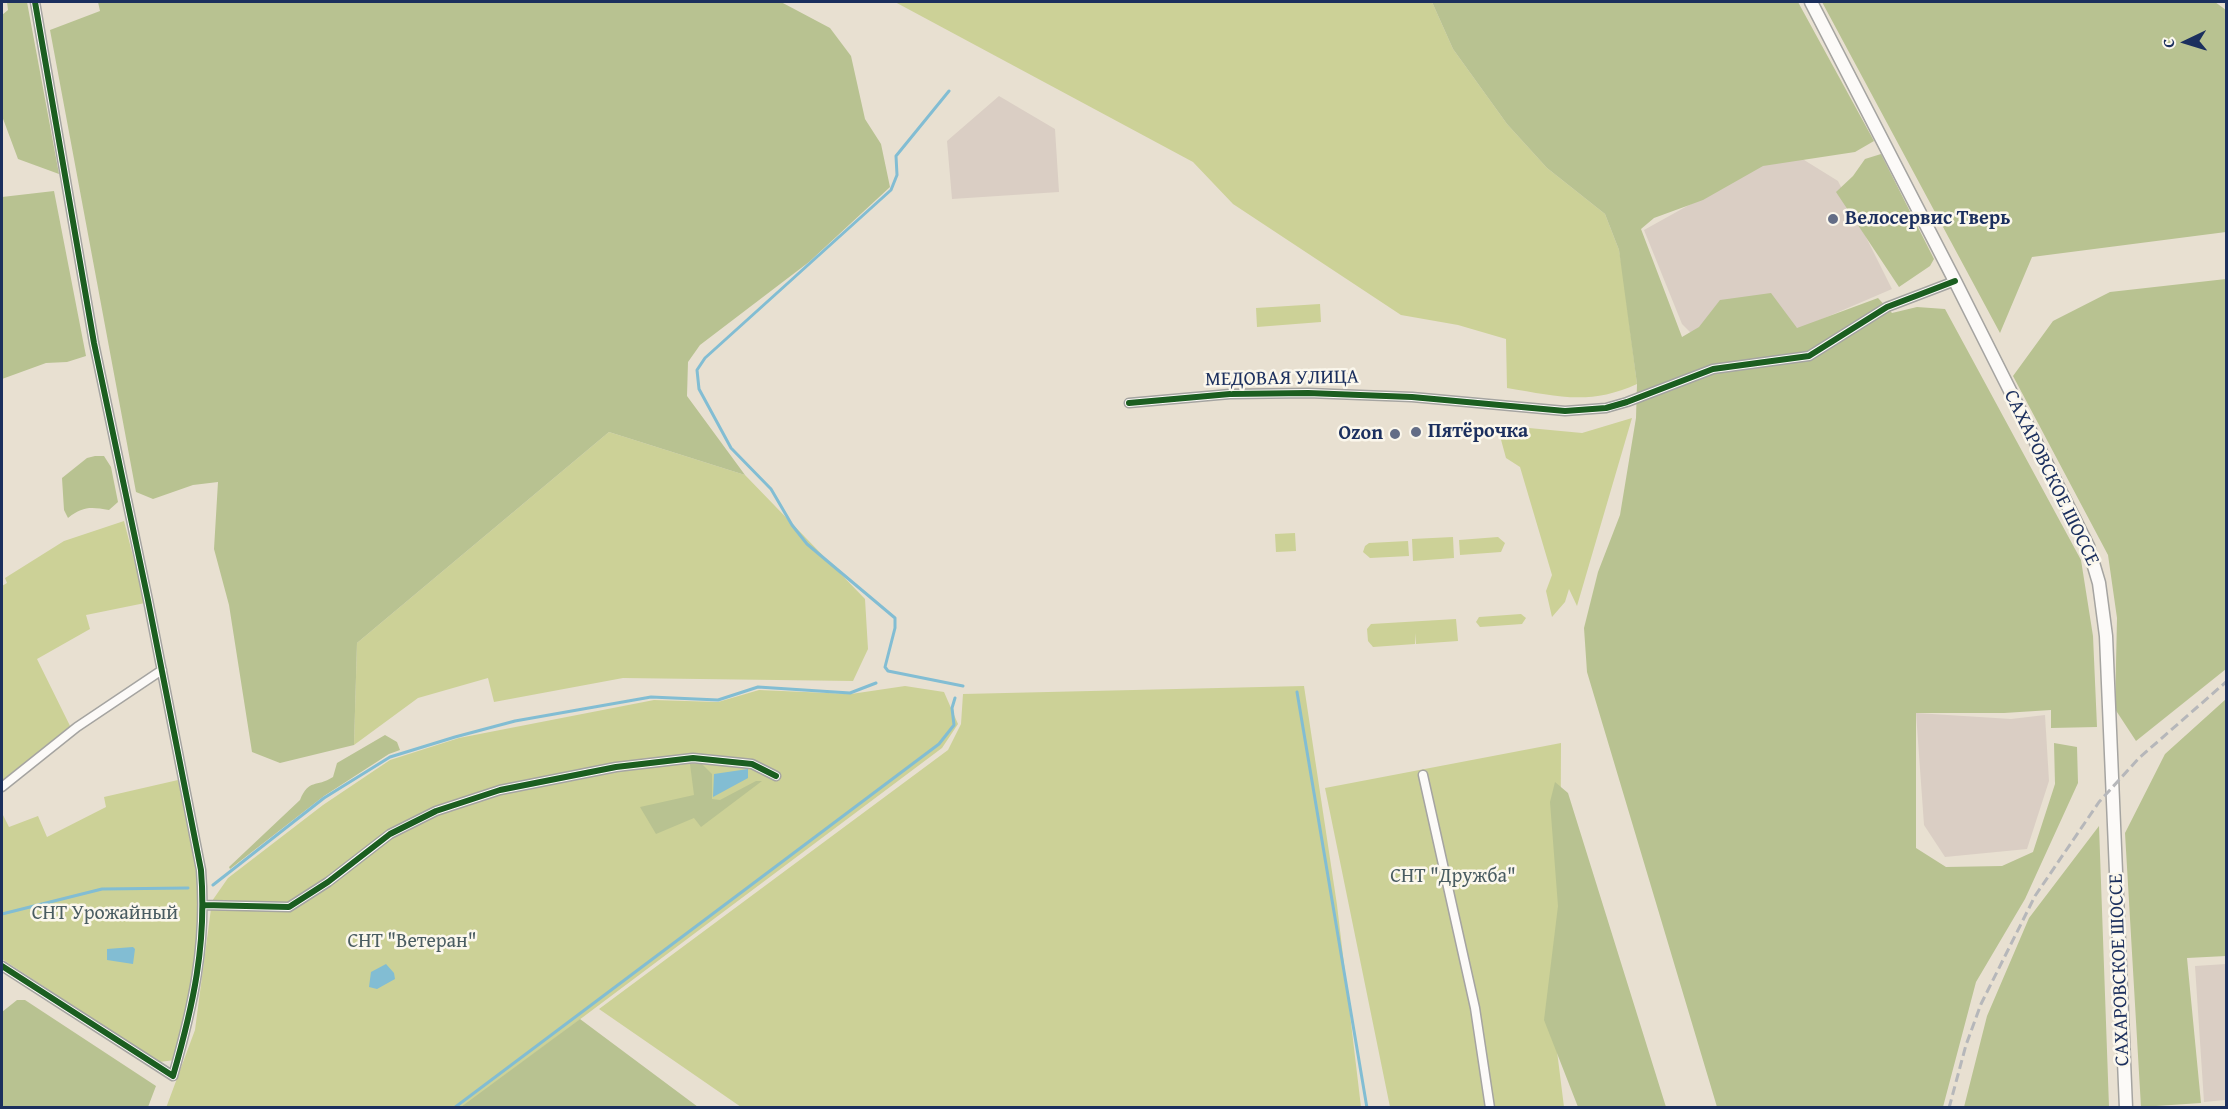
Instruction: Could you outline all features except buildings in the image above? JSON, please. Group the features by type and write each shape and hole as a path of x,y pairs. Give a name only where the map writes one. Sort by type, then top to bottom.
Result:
{"main road":[{"name":"САХАРОВСКОЕ ШОССЕ","path":"1810,2 1955,281 2088,546 2099,583 2107,655 2126,1107"}],"street":[{"path":"2,966 173,1076 193,1007 203,905 201,870 94,342 35,2"},
{"name":"МЕДОВАЯ УЛИЦА","path":"1129,403 1230,394 1308,393 1565,411 1606,408 1713,369 1809,356 1887,307 1955,281"},
{"path":"2,786 77,727 162,670"},
{"path":"203,905 289,907 328,882 390,834 436,811 501,790 616,767 693,758 752,764 776,776"},
{"path":"1423,775 1475,1008 1490,1107"}],"shaded area":[{"path":"999,96 1055,129 1059,192 952,199 947,141"},
{"path":"1788,150 1838,181 1892,289 1792,332 1705,347 1682,324 1644,230"},
{"path":"1916,713 2011,719 2045,715 2049,781 2027,849 1945,857 1924,825"},
{"path":"2226,964 2226,1105 2225,1100 2204,1102 2195,966"}],"green space":[{"path":"7,2 27,2 59,174 18,159 2,116 2,15 8,10"},
{"path":"98,2 781,2 830,28 851,56 865,119 881,144 890,187 809,262 700,345 688,362 687,396 745,475 609,432 357,643 354,745 280,763 252,752 229,605 214,549 218,482 193,485 153,499 136,492 50,30 100,11"},
{"path":"895,2 1432,2 1453,49 1507,124 1547,168 1605,214 1619,250 1637,384 1620,391 1588,397 1557,396 1507,388 1506,339 1458,325 1401,315 1233,204 1193,162"},
{"path":"1432,2 1798,2 1874,141 1855,152 1763,166 1703,200 1654,218 1641,229 1682,337 1699,327 1720,300 1771,293 1797,328 1878,298 1892,313 1917,307 1945,309 2081,560 2093,636 2097,727 2051,728 2051,710 2004,713 1916,713 1916,848 1946,867 2002,866 2033,852 2055,784 2054,743 2077,747 2078,783 2025,899 1976,982 1943,1107 1717,1107 1587,672 1584,628 1598,572 1620,515 1636,418 1637,384 1619,250 1605,214 1547,168 1507,124 1453,49"},
{"path":"1822,2 2215,2 2226,10 2226,232 2032,257 2000,333"},
{"path":"1881,154 1934,259 1930,266 1899,287 1836,192 1853,176 1865,159"},
{"path":"54,191 86,356 67,362 46,363 2,379 2,197"},
{"path":"2226,279 2226,669 2136,741 2115,709 2117,618 2108,555 2013,376 2053,321 2110,292"},
{"path":"1320,304 1321,322 1257,327 1256,308"},
{"path":"1632,418 1577,606 1569,589 1565,602 1552,617 1546,591 1552,575 1520,467 1506,458 1497,425 1582,433"},
{"path":"609,432 745,475 865,599 868,649 853,681 623,678 494,702 488,678 418,698 354,745 357,643"},
{"path":"104,456 111,467 118,502 109,510 87,508 68,518 64,510 62,478 87,458"},
{"path":"124,521 145,603 86,615 90,629 37,659 74,734 2,790 2,586 7,583 5,578 64,541"},
{"path":"1295,533 1296,551 1276,552 1275,534"},
{"path":"1453,537 1454,558 1413,561 1412,539"},
{"path":"1498,537 1505,543 1501,552 1460,555 1459,540"},
{"path":"1408,541 1409,556 1370,558 1363,552 1369,543"},
{"path":"1521,614 1526,618 1522,624 1480,627 1476,622 1479,617"},
{"path":"1456,619 1458,641 1416,644 1415,633 1415,644 1373,647 1368,641 1367,629 1371,624"},
{"name":"СНТ \"Ветеран\"","path":"905,686 944,692 958,724 942,748 463,1107 166,1108 195,1030 212,901 228,878 323,805 390,760 459,738 654,700 718,702 759,690 851,694"},
{"path":"1304,686 1337,905 1361,1107 741,1107 599,1009 948,750 961,724 963,694"},
{"path":"2226,699 2226,956 2187,958 2201,1103 2141,1107 2125,833 2165,754"},
{"path":"385,735 397,742 400,750 389,754 324,796 230,869 229,867 300,800 310,786 333,777 337,763"},
{"name":"СНТ \"Дружба\"","path":"1561,743 1560,950 1553,1019 1564,1107 1390,1107 1325,788"},
{"path":"690,764 702,764 712,774 712,799 720,800 756,781 762,781 701,827 694,818 656,834 640,807 694,795"},
{"name":"СНТ Урожайный","path":"178,780 202,901 191,1006 175,1060 159,1062 2,959 2,813 9,827 38,816 47,837 106,807 104,797"},
{"path":"1555,782 1568,793 1666,1107 1578,1107 1544,1020 1558,906 1550,802"},
{"path":"2099,826 2109,1107 1964,1107 1987,1016 2029,918"},
{"path":"17,1000 25,1000 156,1086 148,1107 2,1107 2,1012"},
{"path":"580,1019 698,1107 461,1107"}],"water":[{"path":"748,769 748,778 713,797 714,774"},
{"path":"133,947 135,949 133,964 107,960 107,949"},
{"path":"386,964 394,973 395,979 377,989 369,987 371,972"}],"waterway":[{"path":"949,91 896,156 897,175 891,190 705,358 697,370 699,389 731,448 771,489 792,525 807,544 895,618 895,628 885,667 888,671 963,686"},
{"path":"213,885 324,798 390,757 455,737 515,721 651,697 718,700 758,687 850,693 876,683"},
{"path":"1297,692 1367,1108"},
{"path":"454,1108 939,744 954,725 952,708 955,698"},
{"path":"2,914 102,889 188,888"}],"railway":[{"path":"1949,1108 1966,1045 1981,1004 2035,896 2099,802 2139,758 2226,682"}],"cycle path":[{"path":"2,966 173,1076 187,1025 197,975 202,924 201,870 94,343 35,2"},
{"path":"1129,403 1230,394 1308,393 1412,397 1565,411 1606,408 1713,369 1809,356 1887,307 1955,281"},
{"path":"203,905 289,907 328,882 390,834 436,811 500,790 616,767 693,758 752,764 776,776"}],"place":[{"name":"Велосервис Тверь","path":"1833,219"},
{"name":"Пятёрочка","path":"1416,432"},
{"name":"Ozon","path":"1395,434"}]}
